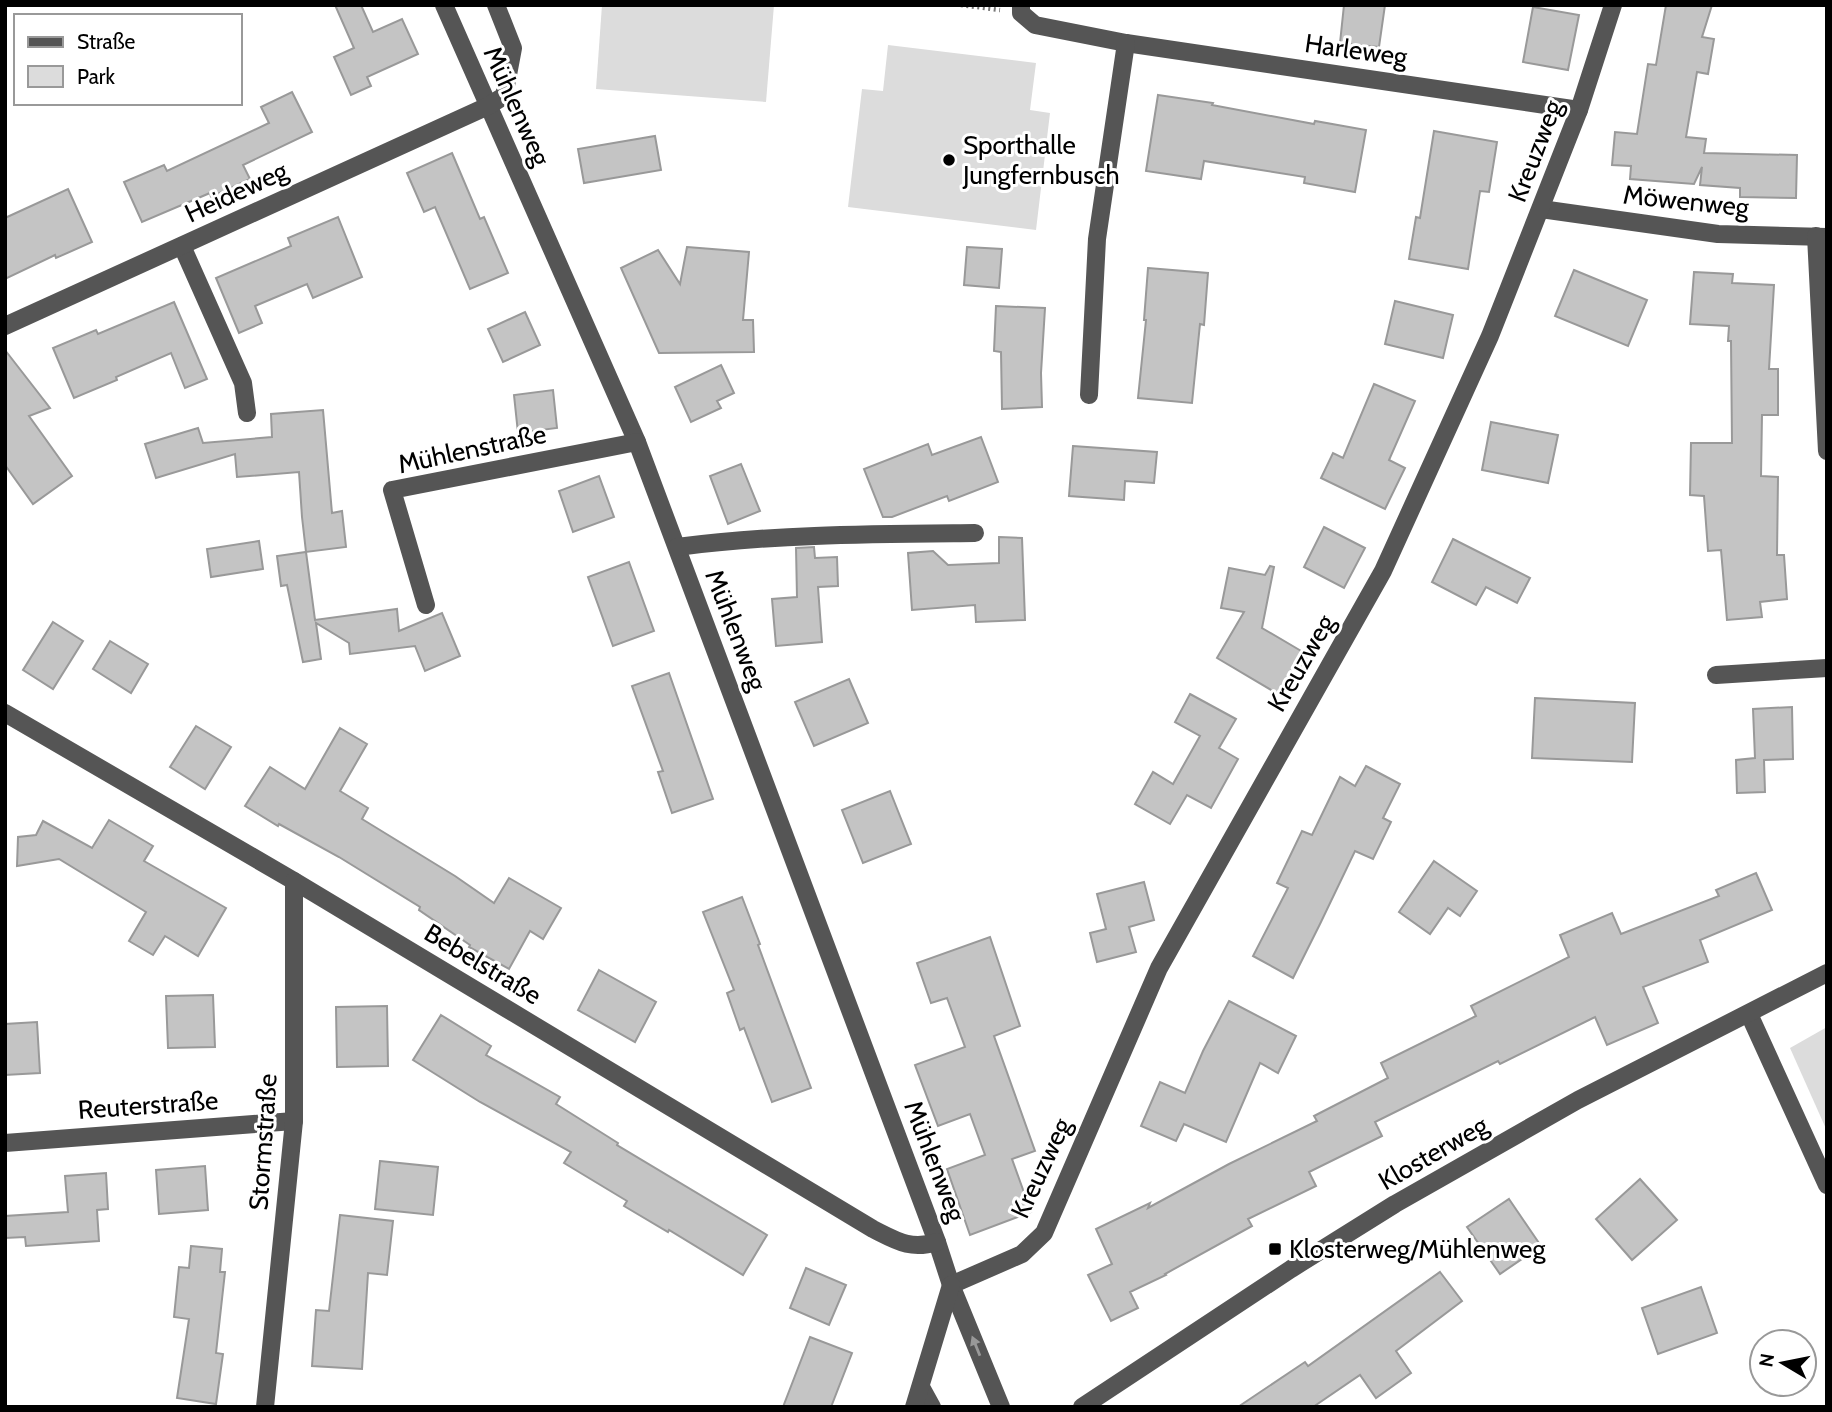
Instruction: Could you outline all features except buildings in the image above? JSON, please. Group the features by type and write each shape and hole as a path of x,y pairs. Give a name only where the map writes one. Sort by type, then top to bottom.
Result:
{"street":[{"name":"Mühlenweg","path":"444,5 637,442 951,1285 1001,1407"},
{"path":"488,106 504,96 513,48 496,5"},
{"name":"Kreuzweg","path":"951,1285 1022,1254 1044,1233 1159,968 1383,571 1490,337 1579,110 1614,5"},
{"name":"Harleweg","path":"1021,9 1035,24 1126,43 1579,110"},
{"path":"1089,395 1097,239 1126,43"},
{"name":"Heideweg","path":"5,327 488,106"},
{"name":"Möwenweg","path":"1541,209 1718,234 1822,237"},
{"path":"1822,237 1827,452"},
{"path":"182,246 243,383 247,414"},
{"name":"Mühlenstraße","path":"426,605 392,490 637,442"},
{"path":"677,547 825,534 975,533"},
{"path":"1716,675 1827,668"},
{"name":"Bebelstraße","path":"5,713 294,881 873,1229 912,1246 937,1242"},
{"name":"Stormstraße","path":"265,1407 294,1121 294,881"},
{"name":"Klosterweg","path":"1082,1407 1395,1204 1578,1100 1827,974"},
{"path":"1749,1014 1827,1185"},
{"name":"Reuterstraße","path":"5,1143 294,1121"},
{"path":"914,1407 951,1285"},
{"path":"921,1387 932,1407"}],"path":[{"path":"961,5 1021,9"}],"green space":[{"path":"602,5 774,5 766,102 596,89"},
{"name":"Sporthalle Jungfernbusch","path":"888,45 1036,63 1030,110 1050,113 1036,230 848,207 862,89 883,91"},
{"path":"1827,1027 1827,1131 1790,1048"}],"place":[{"name":"Sporthalle Jungfernbusch","path":"949,160"},
{"name":"Klosterweg/Mühlenweg","path":"1275,1249"}]}
